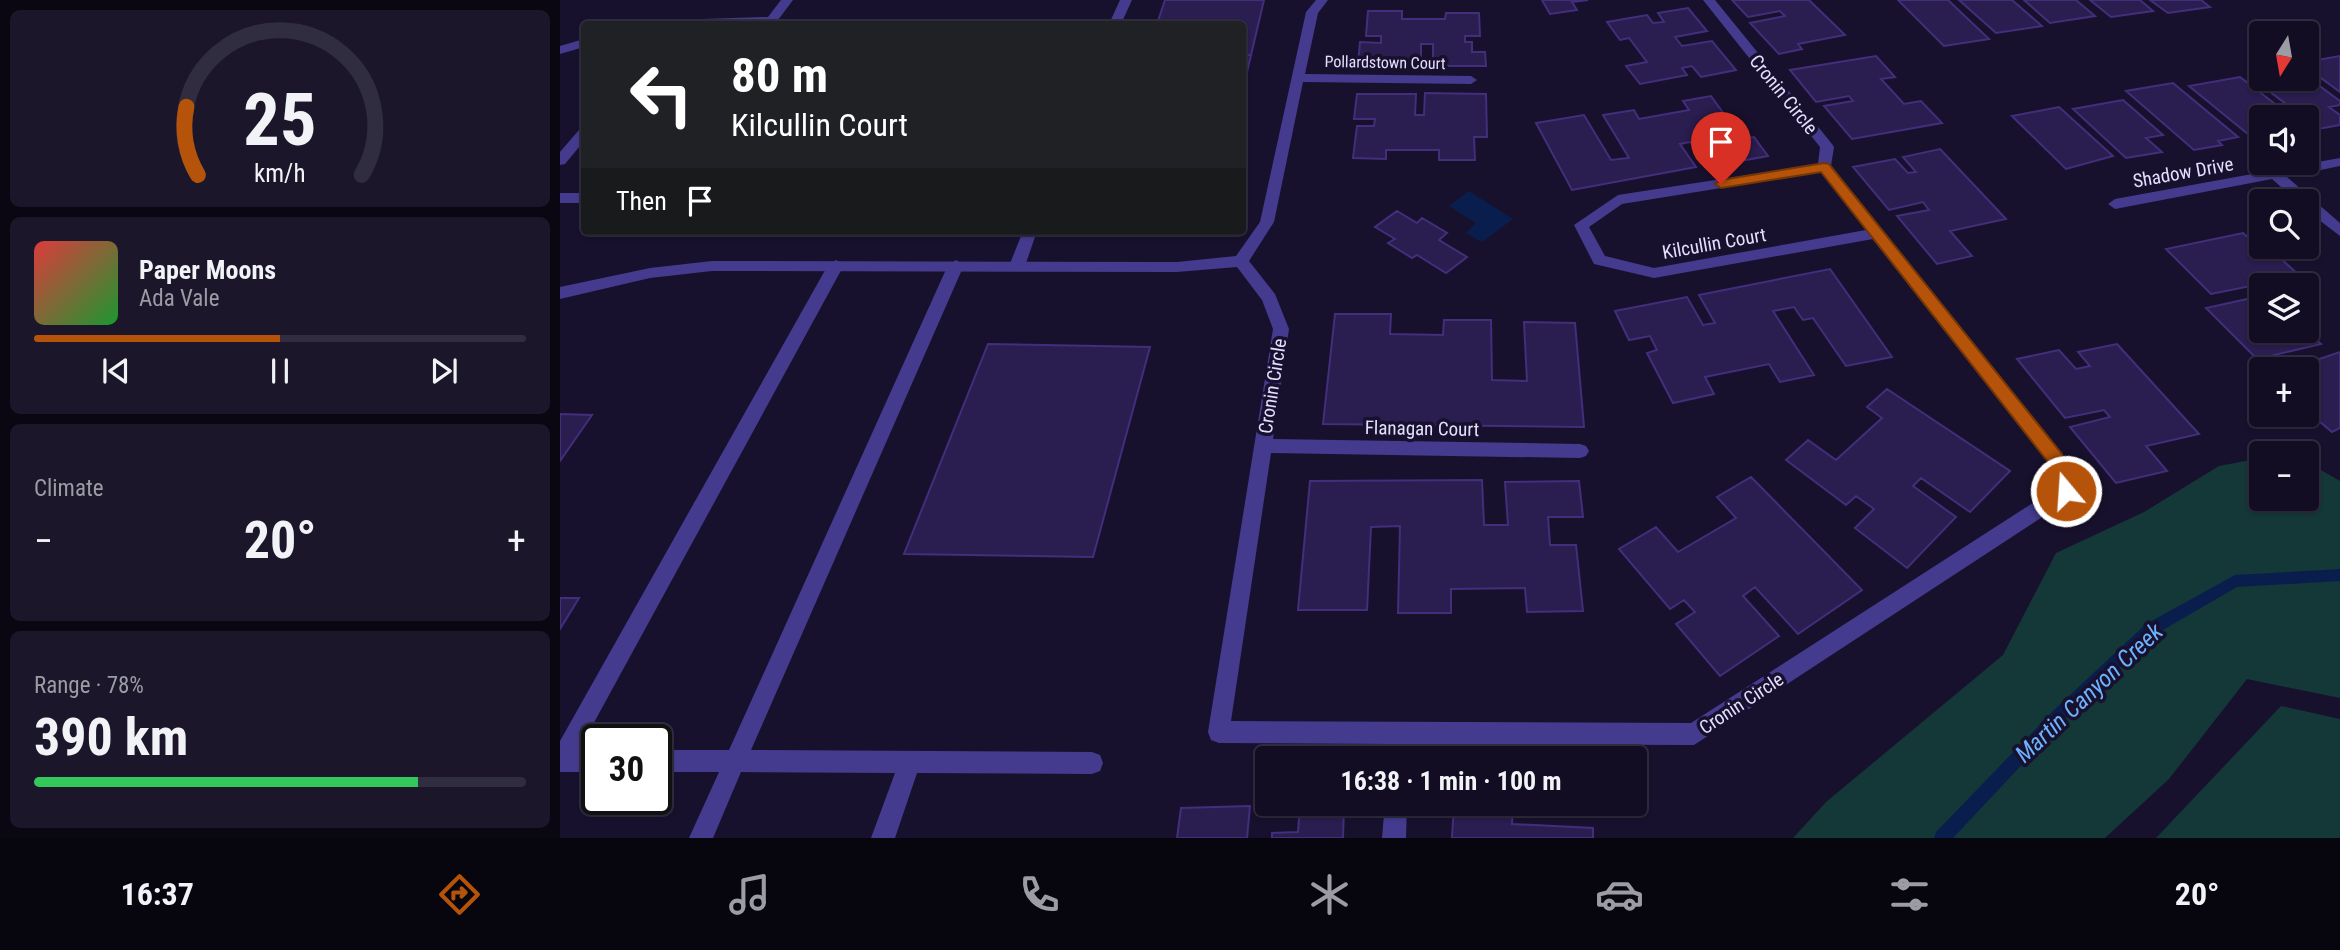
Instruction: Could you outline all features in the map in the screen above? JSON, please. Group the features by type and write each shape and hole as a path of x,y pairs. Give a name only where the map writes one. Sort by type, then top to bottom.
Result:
{"street":[{"path":"772,21 788,0"},
{"path":"1116,21 1126,0"},
{"path":"560,293 650,273 712,266 1177,267 1241,261 1267,222 1312,12 1322,0"},
{"name":"Cronin Circle","path":"1241,261 1269,298 1281,328 1219,732 1694,734 2066,491 2056,459 1824,167 1827,147 1709,0"},
{"path":"560,50 581,44"},
{"name":"Pollardstown Court","path":"1298,78 1471,80"},
{"path":"560,161 581,136"},
{"name":"Shadow Drive","path":"2115,204 2340,162"},
{"name":"Kilcullin Court","path":"1824,167 1618,200 1581,225 1599,260 1654,273 1877,233"},
{"path":"2276,176 2291,189"},
{"path":"560,198 581,198"},
{"path":"2319,213 2340,232"},
{"path":"1017,266 1029,235"},
{"path":"581,761 560,761 836,265"},
{"path":"701,838 956,265"},
{"name":"Flanagan Court","path":"1263,446 1580,451"},
{"path":"1400,734 1400,746"},
{"path":"672,761 1092,763"},
{"path":"883,838 911,763"},
{"path":"1394,838 1395,816"}],"green space":[{"path":"2249,460 2249,511 2319,511 2319,469 2340,481 2340,698 2247,679 2169,779 2105,838 1793,838 1826,802 2003,655 2056,553 2144,512 2219,466"},
{"path":"2281,706 2340,719 2340,838 2156,838"}],"water":[{"path":"1469,191 1513,219 1482,242 1466,233 1476,223 1449,206"}],"building":[{"path":"1165,0 1264,0 1251,55 1246,55 1246,21 1158,21"},
{"path":"1542,0 1588,0 1572,2 1577,10 1550,14"},
{"path":"1732,0 1809,0 1845,35 1798,44 1802,49 1779,54 1750,23 1785,16 1780,11 1748,17"},
{"path":"1898,0 1948,0 1989,39 1944,46"},
{"path":"1959,0 2012,0 2042,26 1996,33"},
{"path":"2024,0 2076,0 2095,16 2050,23"},
{"path":"2090,0 2140,0 2153,11 2111,17"},
{"path":"2150,0 2201,0 2210,7 2168,13"},
{"path":"1688,8 1707,31 1675,37 1682,46 1712,41 1736,70 1701,77 1692,66 1682,68 1687,75 1640,84 1626,66 1647,62 1629,38 1620,40 1607,22 1647,15 1653,23 1664,22 1658,13"},
{"path":"1368,11 1402,11 1402,19 1445,19 1446,13 1479,13 1480,36 1465,36 1465,42 1472,42 1472,52 1485,52 1486,66 1433,66 1433,44 1421,44 1421,63 1358,64 1360,42 1381,43 1381,36 1366,36"},
{"path":"1246,55 1251,55 1247,72"},
{"path":"1876,56 1895,77 1881,79 1904,104 1921,101 1942,123 1852,139 1824,106 1853,101 1849,96 1816,102 1790,70"},
{"path":"2340,56 2340,92 2319,77 2319,60"},
{"path":"2240,77 2249,84 2249,91 2258,91 2276,105 2249,105 2249,135 2189,86"},
{"path":"2173,83 2238,137 2218,141 2222,145 2194,150 2126,91"},
{"path":"2319,86 2340,101 2340,105 2329,107 2340,115 2340,125 2319,129 2319,105 2287,105 2269,91 2319,91"},
{"path":"1425,93 1486,94 1487,137 1474,137 1475,160 1439,160 1439,150 1386,150 1386,159 1353,158 1357,126 1374,126 1375,119 1354,119 1357,94 1416,94 1415,115 1424,115"},
{"path":"1711,96 1742,139 1754,137 1768,156 1708,167 1690,142 1680,144 1696,167 1572,190 1536,123 1584,115 1611,160 1629,158 1603,115 1634,110 1639,119 1689,110 1683,101"},
{"path":"2123,100 2163,135 2146,138 2162,152 2126,158 2073,109"},
{"path":"2059,107 2113,156 2066,169 2012,116"},
{"path":"1940,149 2006,219 1950,231 1972,256 1937,264 1897,216 1929,210 1923,202 1889,210 1853,167 1895,159 1908,173 1916,172 1903,157"},
{"path":"1397,211 1417,223 1422,218 1447,233 1439,240 1467,257 1446,273 1417,255 1412,258 1388,243 1395,239 1375,227"},
{"path":"2243,233 2249,238 2249,259 2281,259 2297,273 2249,273 2249,286 2211,294 2166,249"},
{"path":"1830,269 1892,357 1846,366 1813,318 1803,320 1794,307 1773,311 1814,375 1780,382 1769,364 1705,377 1714,394 1673,403 1647,353 1657,350 1650,336 1629,340 1615,311 1687,297 1703,325 1715,323 1699,295"},
{"path":"2249,299 2249,343 2321,344 2255,357 2206,308"},
{"path":"1335,314 1391,314 1390,334 1443,335 1444,320 1491,320 1492,380 1527,381 1524,322 1575,323 1584,427 1323,424"},
{"path":"988,344 1150,347 1093,557 904,554"},
{"path":"2117,344 2199,434 2146,446 2167,471 2116,483 2070,427 2110,417 2104,410 2065,418 2017,359 2059,350 2076,369 2090,366 2078,352"},
{"path":"2340,352 2340,428 2332,432 2319,421 2319,359"},
{"path":"1887,389 2010,471 1970,512 1921,478 1913,486 1956,517 1907,568 1855,528 1874,509 1856,496 1846,505 1786,460 1808,440 1836,460 1882,418 1867,407"},
{"path":"560,414 592,415 560,461"},
{"path":"1751,477 1862,590 1798,634 1755,587 1743,596 1779,636 1720,676 1676,624 1695,612 1684,600 1670,609 1619,549 1656,527 1678,552 1736,518 1717,497"},
{"path":"1482,480 1484,525 1508,525 1505,482 1579,481 1583,517 1548,517 1550,545 1576,545 1583,611 1527,612 1525,588 1451,589 1451,613 1398,613 1400,526 1371,527 1367,610 1298,610 1310,481"},
{"path":"560,598 579,598 560,629"},
{"path":"1250,806 1247,838 1177,838 1181,808"},
{"path":"1299,816 1344,816 1343,838 1272,838 1272,833 1298,832"},
{"path":"1453,816 1512,816 1512,824 1593,828 1593,838 1452,838"}],"waterway":[{"name":"Martin Canyon Creek","path":"1942,838 2059,715 2151,629 2235,581 2340,575"}],"route":[{"path":"1721,184 1824,167 2056,459 2066,491"}]}
